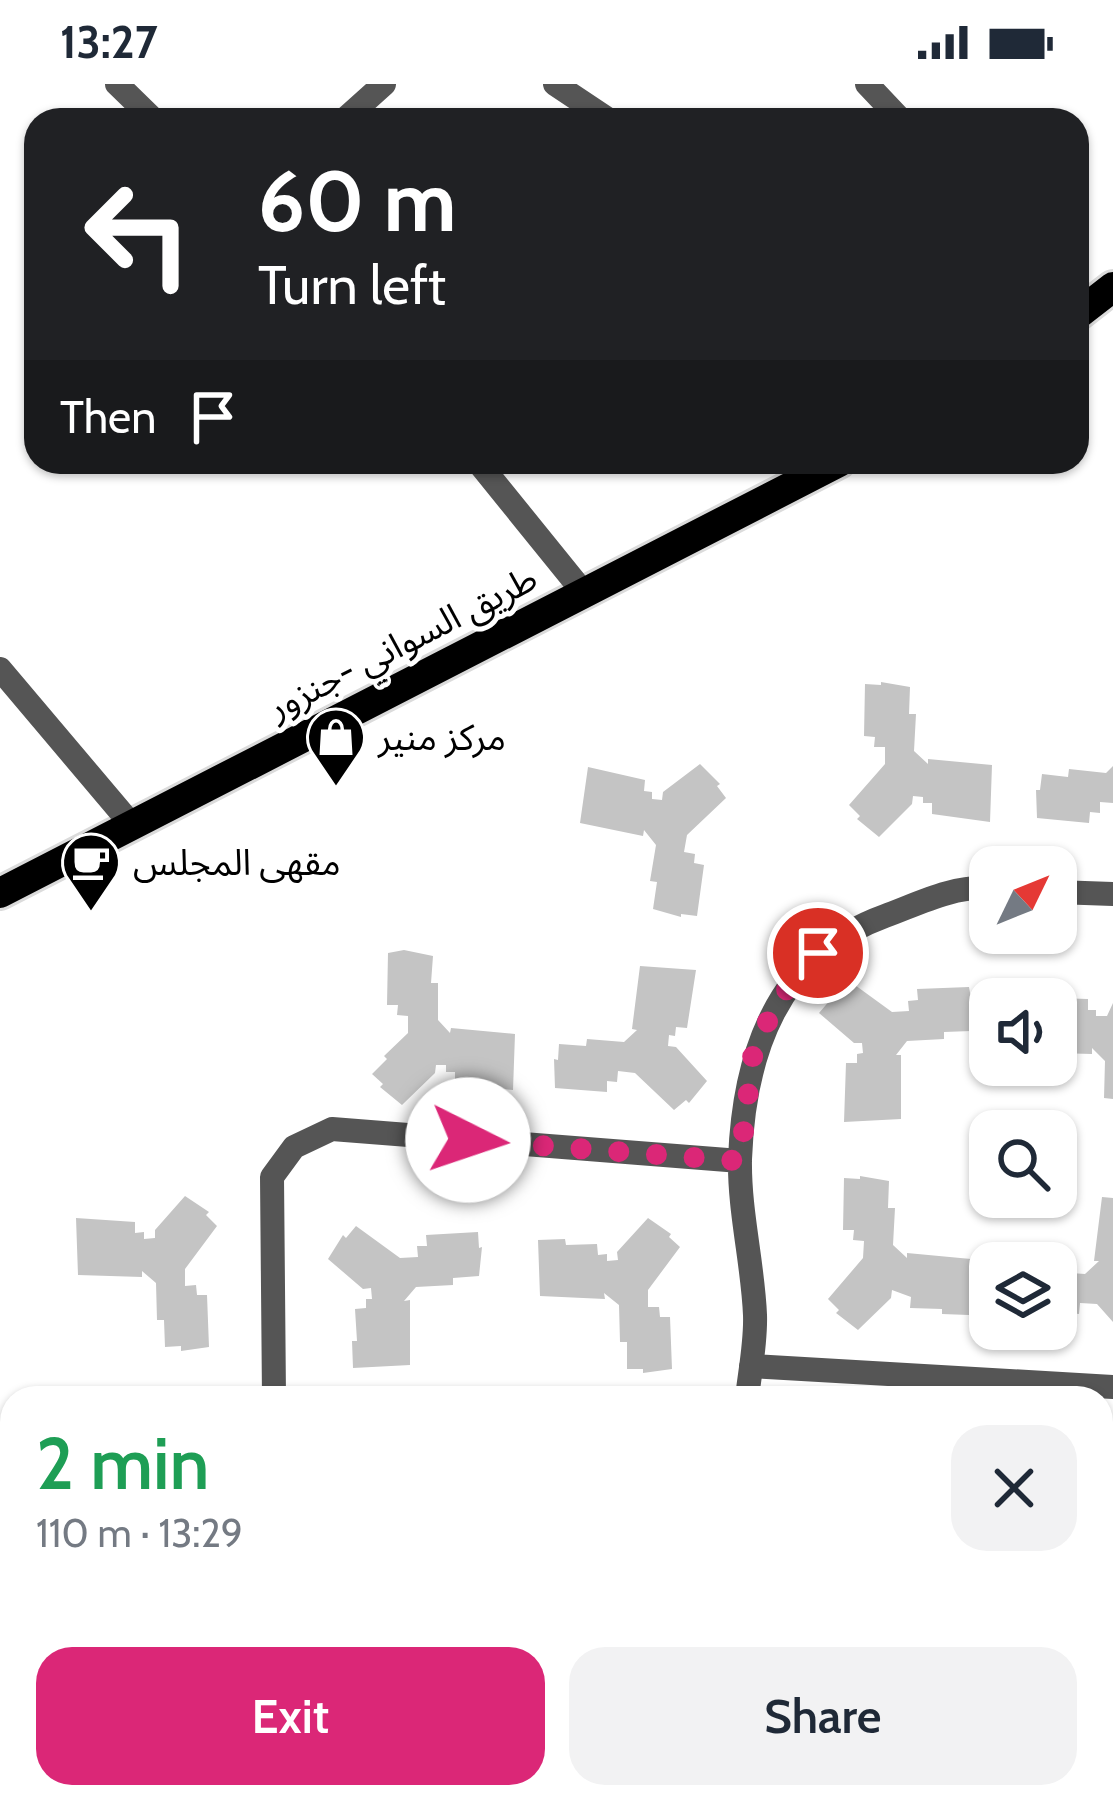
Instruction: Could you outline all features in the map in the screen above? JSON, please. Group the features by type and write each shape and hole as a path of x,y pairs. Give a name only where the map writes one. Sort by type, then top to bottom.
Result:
{"main road":[{"name":"طريق السواني -جنزور","path":"0,893 816,474"}],"street":[{"path":"117,84 142,108"},
{"path":"357,108 384,84"},
{"path":"555,84 591,108"},
{"path":"867,84 890,108"},
{"path":"488,474 584,593"},
{"path":"0,669 130,824"},
{"path":"748,1386 756,1319 740,1161 753,1054 777,1001 818,953 854,927 969,887"},
{"path":"1077,893 1113,894"},
{"path":"274,1386 272,1177 294,1147 332,1129 740,1161"},
{"path":"751,1366 1080,1386"}],"building":[{"path":"865,684 910,687 909,714 916,714 914,751 928,764 928,759 992,765 990,822 932,814 932,803 913,796 912,804 879,837 857,819 860,816 849,805 885,764 885,747 874,747 875,737 864,736"},
{"path":"700,764 720,784 726,798 687,835 684,852 695,854 694,863 704,865 697,916 681,917 653,909 657,882 650,881 656,845 644,830 643,836 580,823 588,767 645,780 644,791 662,800 663,792"},
{"path":"1113,766 1113,803 1100,802 1100,813 1090,812 1089,823 1037,818 1036,790 1040,790 1042,774 1068,777 1069,769 1106,773"},
{"path":"404,950 433,956 431,983 438,983 438,1020 450,1033 451,1028 515,1034 513,1090 455,1083 455,1072 446,1072 446,1065 436,1065 435,1073 402,1105 380,1087 383,1084 372,1074 408,1033 408,1016 397,1015 398,1005 387,1005 388,953"},
{"path":"640,966 696,970 687,1028 676,1027 668,1046 676,1047 707,1081 689,1103 686,1100 674,1110 635,1073 618,1071 617,1082 607,1081 607,1092 555,1088 554,1059 558,1060 559,1044 586,1046 587,1039 624,1042 637,1030 632,1029"},
{"path":"848,980 892,1012 909,1011 908,1001 918,1000 917,989 969,987 969,1031 944,1032 944,1039 907,1041 896,1055 901,1055 901,1119 844,1122 846,1063 857,1063 862,1043 854,1043 819,1013 828,997"},
{"path":"1077,999 1088,999 1088,1010 1096,1010 1096,1016 1107,1016 1113,1003 1113,1099 1104,1098 1105,1061 1092,1048 1092,1054 1077,1054"},
{"path":"844,1178 889,1181 888,1208 895,1208 893,1245 907,1258 907,1253 969,1259 969,1315 910,1308 911,1297 892,1290 891,1298 858,1330 836,1313 839,1310 828,1299 863,1258 864,1241 853,1240 854,1230 843,1230"},
{"path":"185,1196 209,1212 206,1215 217,1226 185,1269 185,1286 196,1285 197,1295 207,1295 209,1347 181,1351 181,1346 165,1347 164,1320 157,1320 156,1283 142,1271 142,1277 78,1275 76,1218 135,1222 135,1233 144,1232 144,1239 155,1238 155,1230"},
{"path":"1102,1197 1113,1198 1113,1322 1097,1304 1080,1303 1077,1314 1077,1273 1085,1274 1099,1261 1094,1261"},
{"path":"648,1218 680,1247 648,1290 648,1307 659,1307 660,1317 670,1317 672,1369 643,1373 643,1369 627,1369 619,1305 604,1293 605,1299 540,1296 538,1240 597,1244 598,1255 607,1254 607,1261 618,1260 617,1252"},
{"path":"356,1226 400,1258 418,1257 417,1246 427,1246 426,1235 478,1232 482,1247 479,1276 453,1278 453,1285 416,1287 404,1301 410,1300 410,1365 353,1368 355,1309 366,1308 366,1299 372,1299 371,1288 363,1289 328,1259 343,1235 346,1238"}],"place":[{"name":"مركز منير","path":"336,788"},
{"name":"مقهى المجلس","path":"91,913"}],"route":[{"path":"468,1140 740,1161 753,1054 777,1001 818,953"}]}
